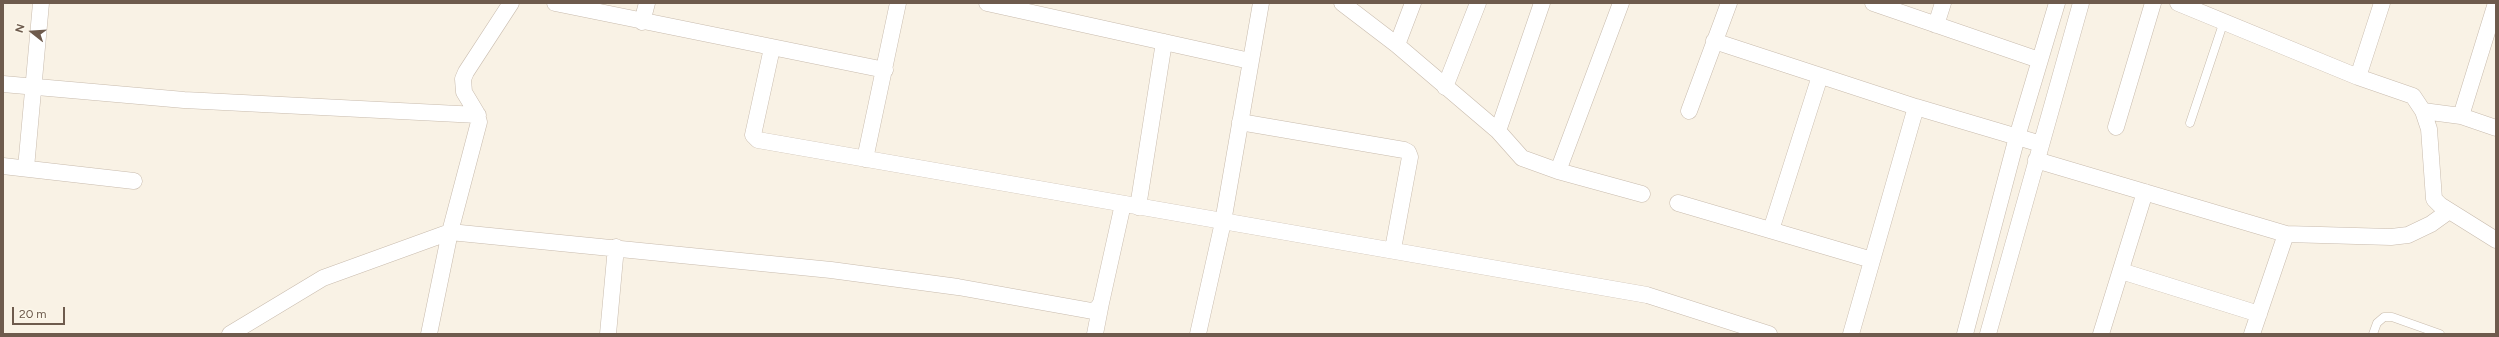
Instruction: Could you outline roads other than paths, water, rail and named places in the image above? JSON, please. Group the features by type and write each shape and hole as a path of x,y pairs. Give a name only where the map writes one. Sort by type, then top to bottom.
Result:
{"street":[{"path":"26,168 41,3"},
{"path":"429,334 450,232 478,116 464,92 463,79 511,3"},
{"path":"555,3 642,22 884,70"},
{"path":"642,22 647,3"},
{"path":"865,159 898,3"},
{"path":"987,3 1250,61"},
{"path":"1200,334 1223,222 1261,3"},
{"path":"1342,3 1397,45 1446,87 1498,132 1522,158 1558,171 1642,194"},
{"path":"1397,45 1413,3"},
{"path":"1446,87 1478,3"},
{"path":"1498,132 1542,3"},
{"path":"1558,171 1621,3"},
{"path":"1689,111 1729,3"},
{"path":"1873,3 2039,60"},
{"path":"1936,25 1943,3"},
{"path":"1965,334 2016,137 2056,3"},
{"path":"1988,334 2081,3"},
{"path":"2116,127 2153,3"},
{"path":"2178,3 2358,77 2413,96 2423,111 2429,129 2433,195 2440,205 2496,240"},
{"path":"2358,77 2382,3"},
{"path":"2461,116 2496,3"},
{"path":"1714,41 1916,107 2041,144"},
{"path":"1095,334 1101,303 1130,206 1164,42"},
{"path":"772,48 753,135 755,138 1130,206 1393,249 1647,295 1769,334"},
{"path":"1770,230 1820,76"},
{"path":"3,84 184,100 478,116"},
{"path":"1851,334 1916,107"},
{"path":"2423,111 2461,116 2496,128"},
{"path":"1240,122 1404,150 1408,152 1410,157 1393,249"},
{"path":"2036,160 2286,234 2402,236 2420,231 2449,211"},
{"path":"3,166 134,181"},
{"path":"2101,334 2145,192"},
{"path":"1678,203 1872,260"},
{"path":"230,334 323,278 450,232 616,247 831,270 958,287 1092,311 1097,309 1101,303"},
{"path":"2252,334 2286,234"},
{"path":"608,334 616,247"},
{"path":"2121,271 2259,314"}],"lane":[{"path":"2190,123 2224,21"},
{"path":"2373,334 2377,323 2384,317 2392,317 2440,334"}]}
